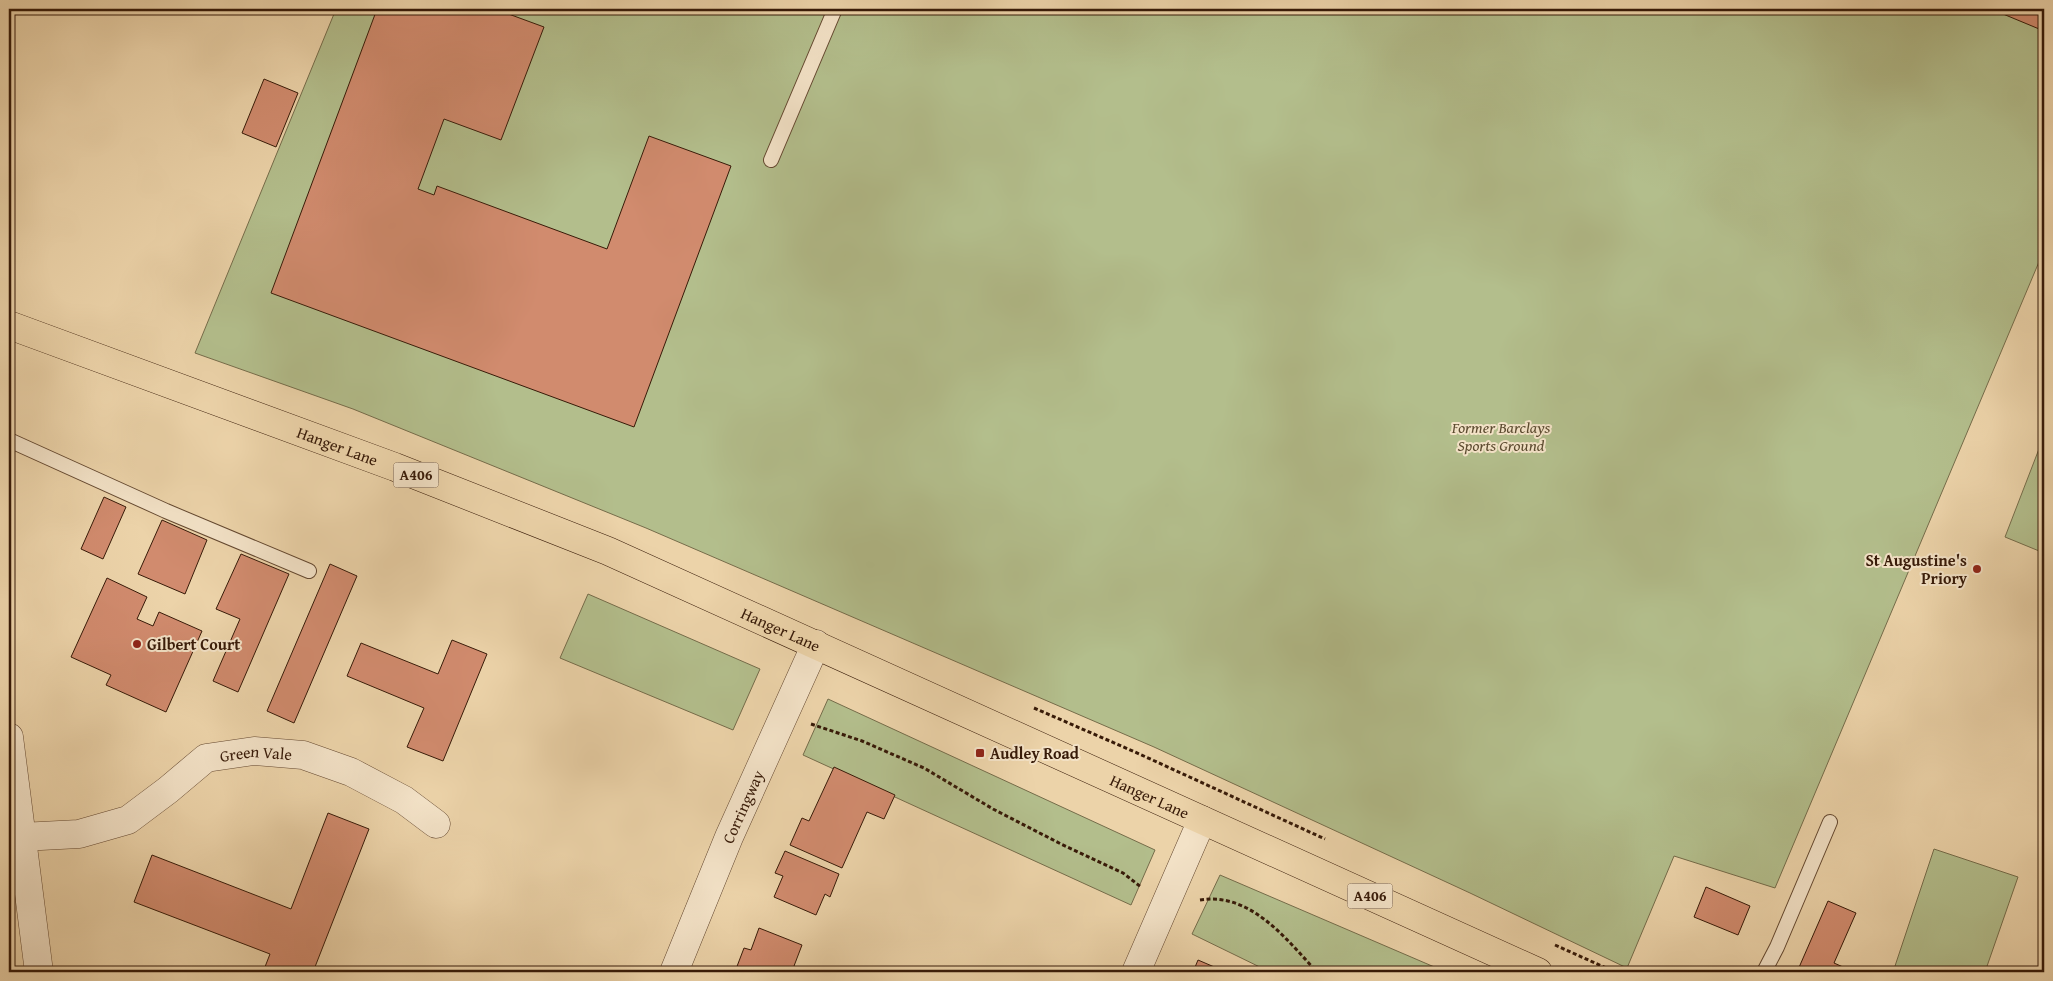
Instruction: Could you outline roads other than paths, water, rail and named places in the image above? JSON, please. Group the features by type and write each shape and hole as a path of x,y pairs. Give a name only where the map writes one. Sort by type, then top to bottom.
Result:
{"highway":[{"name":"Hanger Lane","path":"9,325 395,467 590,543 1538,972"}],"street":[{"name":"Corringway","path":"674,972 729,837 816,644"},
{"path":"9,737 39,972"},
{"name":"Green Vale","path":"21,837 79,834 128,820 206,758 254,751 303,755 351,772 404,800 436,824"},
{"path":"1136,972 1163,905 1202,820"}],"lane":[{"path":"771,160 835,9"},
{"path":"9,440 166,511 309,571"},
{"path":"1764,972 1777,947 1830,822"}],"place":[{"name":"St Augustine's Priory","path":"1977,569"},
{"name":"Gilbert Court","path":"137,644"},
{"name":"Audley Road","path":"980,753"}],"park label":[{"name":"Former Barclays Sports Ground","path":"1501,436"}]}
